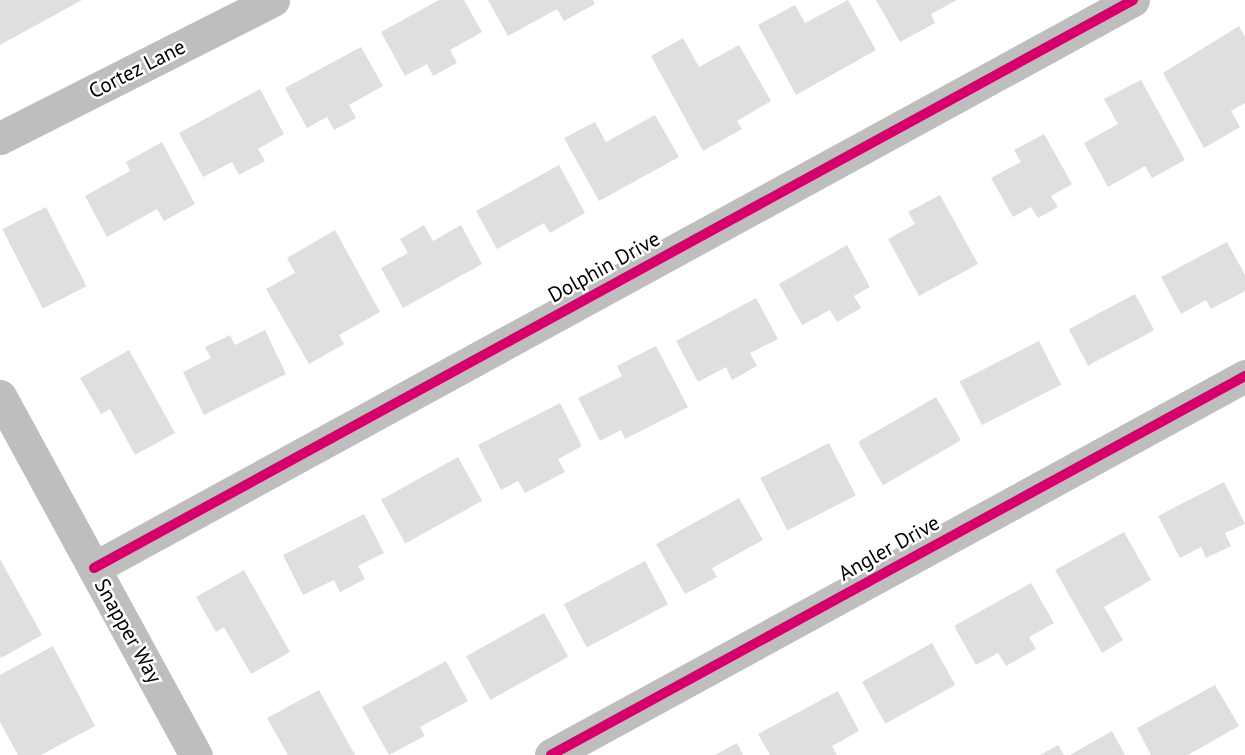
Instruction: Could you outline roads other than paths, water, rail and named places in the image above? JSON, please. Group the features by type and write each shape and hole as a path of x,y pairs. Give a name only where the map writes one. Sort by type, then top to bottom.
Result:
{"street":[{"name":"Cortez Lane","path":"0,138 273,0"},
{"name":"Dolphin Drive","path":"94,568 1133,0"},
{"name":"Angler Drive","path":"551,755 1245,376"},
{"name":"Snapper Way","path":"0,396 196,755"}]}
